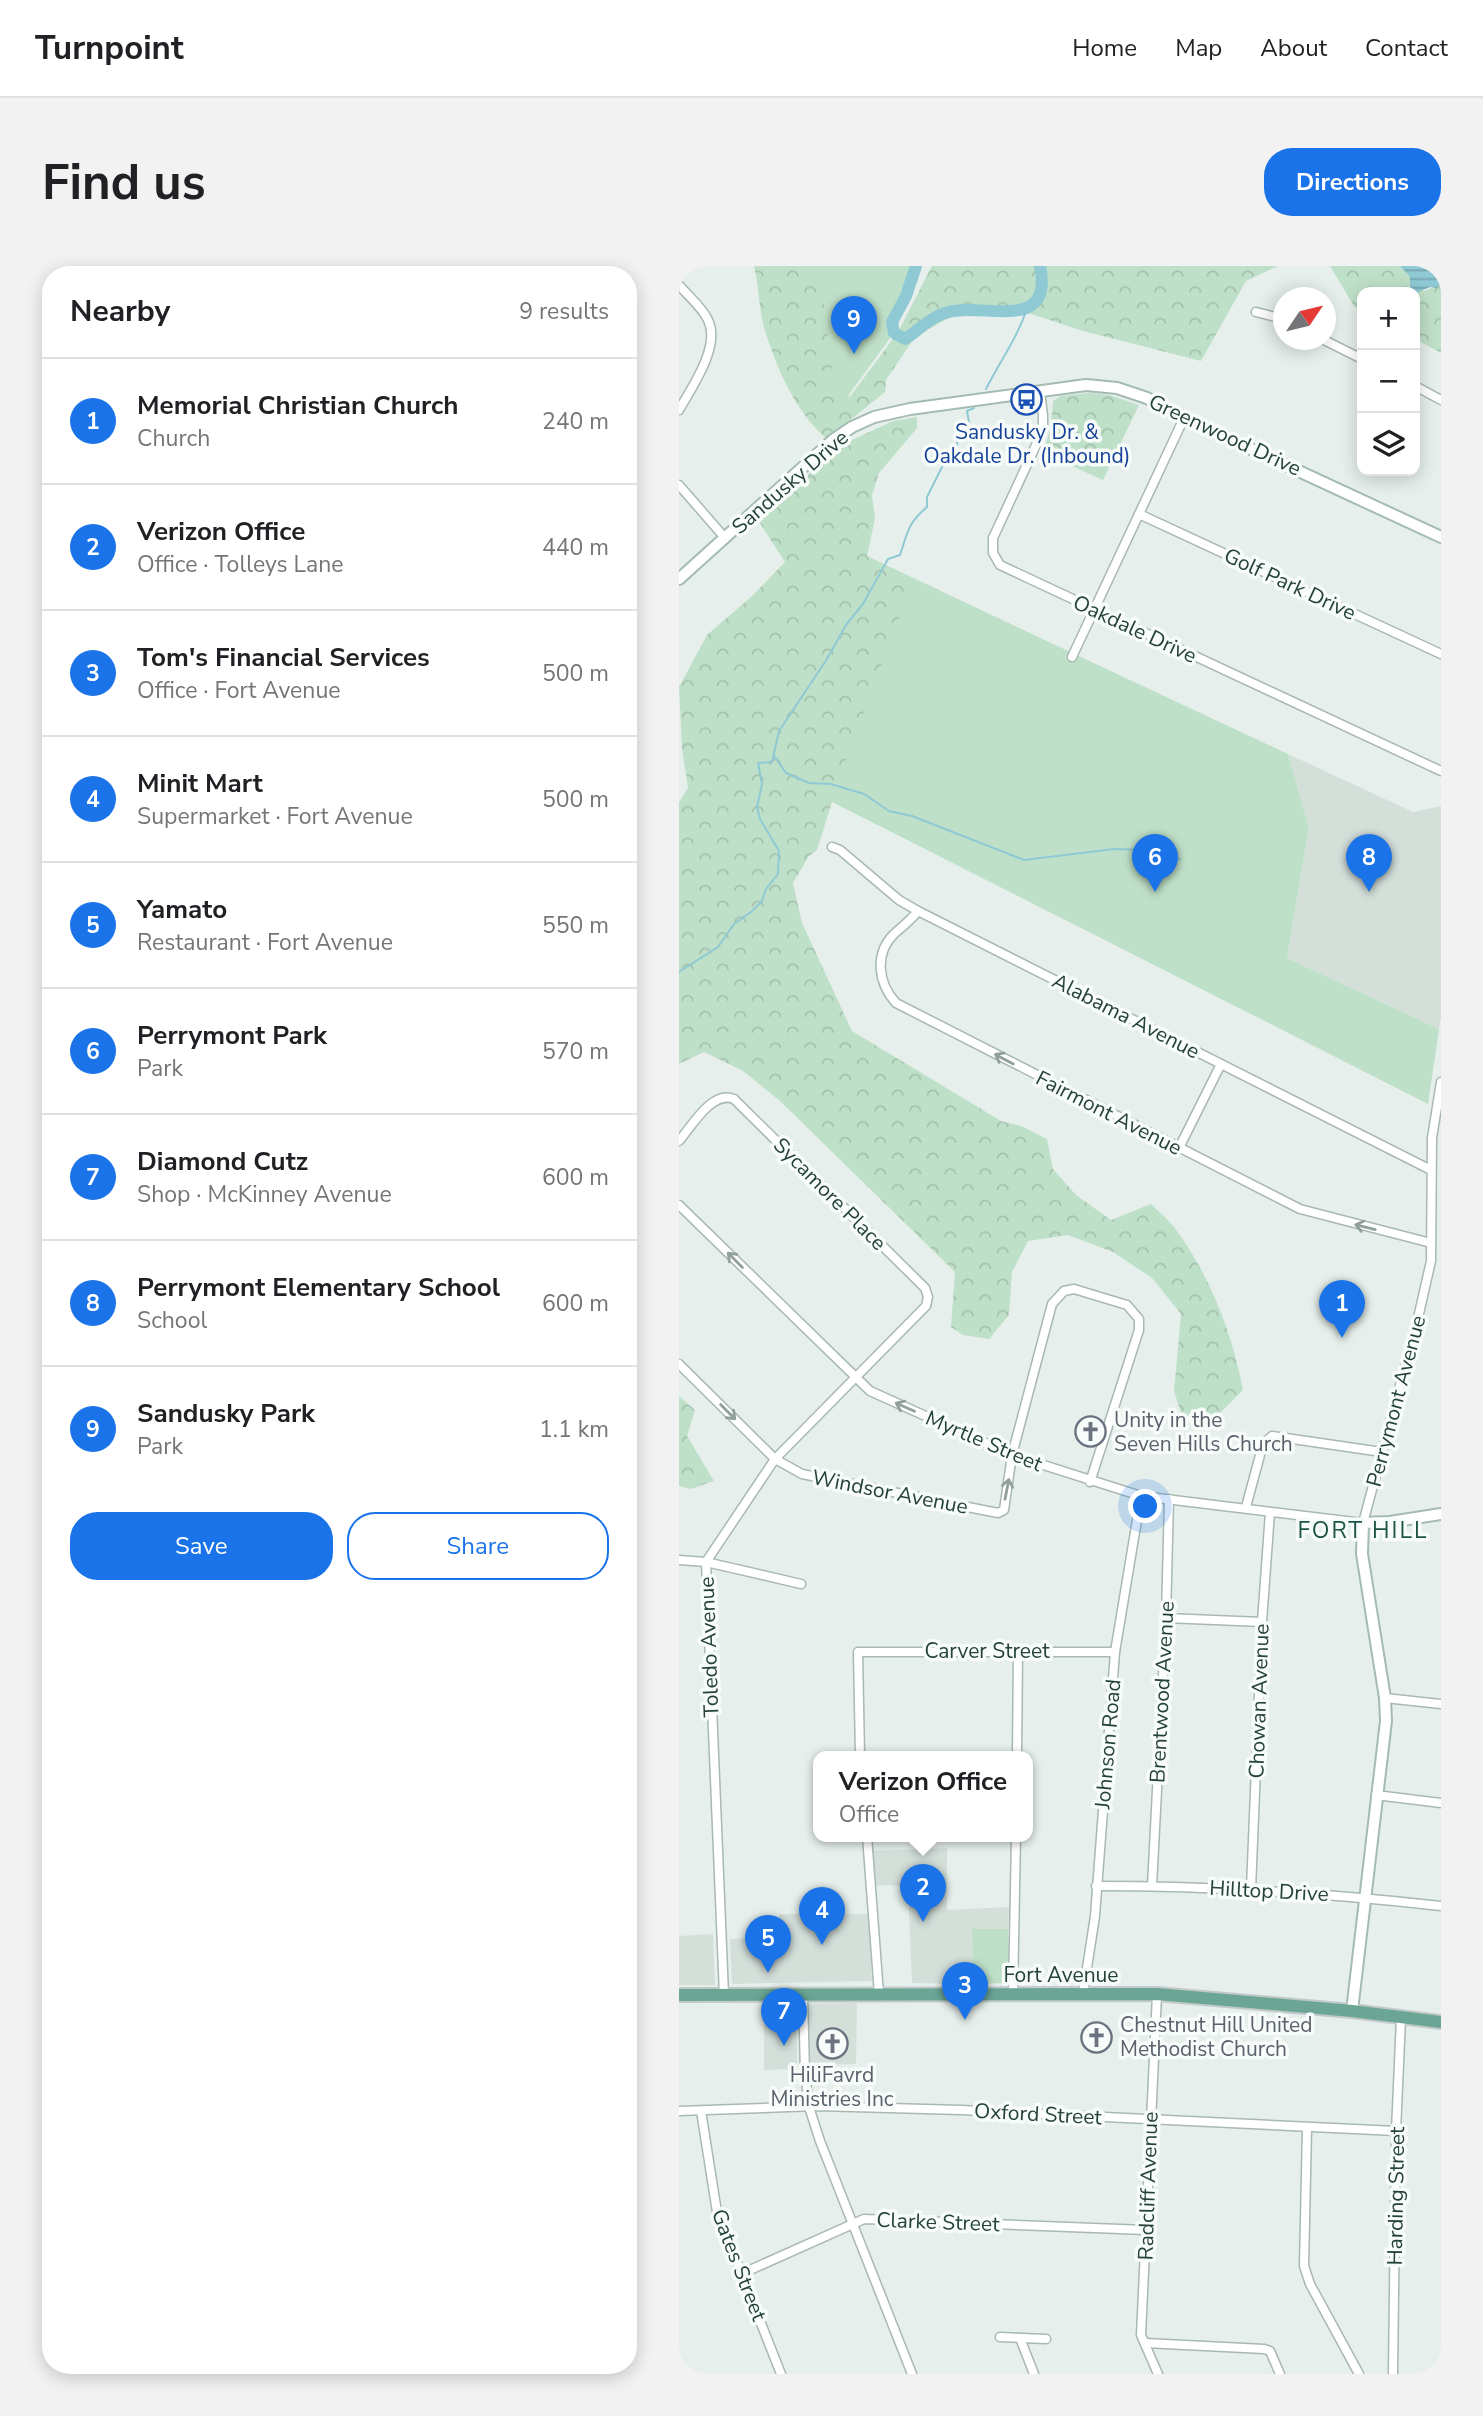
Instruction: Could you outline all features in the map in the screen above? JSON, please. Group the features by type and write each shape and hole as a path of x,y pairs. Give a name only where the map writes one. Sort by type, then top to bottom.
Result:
{"main road":[{"name":"Fort Avenue","path":"679,1995 1157,1994 1352,2011 1441,2022"}],"street":[{"path":"679,410 710,351 712,335 709,321 680,286"},
{"path":"1256,312 1273,316"},
{"path":"1336,346 1357,356"},
{"name":"Greenwood Drive","path":"997,396 1086,385 1117,388 1147,398 1184,418 1441,537"},
{"path":"1420,389 1441,400"},
{"name":"Oakdale Drive","path":"1039,391 1042,430 993,538 993,553 1000,565 1441,771"},
{"name":"Sandusky Drive","path":"679,579 833,440 852,427 874,417 910,409 997,396"},
{"path":"1072,657 1184,418"},
{"path":"679,485 725,538"},
{"name":"Golf Park Drive","path":"1139,514 1441,654"},
{"name":"Alabama Avenue","path":"832,847 840,849 891,894 918,911 1431,1170"},
{"name":"Fairmont Avenue","path":"918,911 890,939 881,958 884,986 897,1003 1300,1209 1431,1243"},
{"path":"1179,1148 1221,1064"},
{"name":"Perrymont Avenue","path":"1352,2011 1386,1721 1385,1698 1362,1554 1363,1522 1431,1261 1432,1138 1441,1082"},
{"name":"Sycamore Place","path":"679,1142 713,1102 727,1096 737,1102 925,1288 928,1297"},
{"name":"Myrtle Street","path":"679,1205 870,1391 1012,1455 1090,1482 1141,1496 1363,1522"},
{"path":"1431,1261 1441,1262"},
{"path":"1012,1455 1056,1297 1064,1291 1074,1289 1127,1305 1139,1320 1139,1330 1090,1482"},
{"name":"Toledo Avenue","path":"724,1995 706,1562 775,1459 926,1306 928,1297"},
{"name":"Windsor Avenue","path":"679,1364 775,1459 801,1474 999,1513 1004,1510 1012,1455"},
{"path":"1246,1507 1263,1444 1272,1436 1382,1452"},
{"name":"Johnson Road","path":"1083,1994 1095,1916 1115,1652 1141,1496"},
{"name":"Brentwood Avenue","path":"1152,1886 1166,1618 1169,1499"},
{"name":"Chowan Avenue","path":"1251,1889 1262,1622 1270,1512"},
{"path":"1363,1522 1390,1522 1441,1514"},
{"path":"679,1560 706,1562 801,1584"},
{"path":"1166,1618 1262,1622"},
{"path":"1017,1751 1019,1651"},
{"name":"Carver Street","path":"860,1751 858,1652 1115,1652"},
{"path":"1385,1698 1441,1704"},
{"path":"1377,1796 1441,1803"},
{"path":"867,1842 879,1994"},
{"path":"1013,1994 1016,1842"},
{"name":"Hilltop Drive","path":"1096,1886 1251,1889 1364,1897 1441,1906"},
{"path":"803,1994 805,2073 809,2107 912,2374"},
{"name":"Radcliff Avenue","path":"1157,1994 1141,2335 1158,2374"},
{"name":"Harding Street","path":"1393,2374 1401,2018"},
{"name":"Oxford Street","path":"679,2111 809,2107 961,2110 1397,2131"},
{"name":"Gates Street","path":"701,2111 717,2212 781,2374"},
{"path":"1307,2128 1304,2266 1310,2284 1359,2374"},
{"name":"Clarke Street","path":"741,2274 864,2219 1146,2230"},
{"path":"1000,2337 1046,2339"},
{"path":"1020,2338 1034,2374"},
{"path":"1145,2343 1264,2348 1270,2351 1280,2374"}],"shaded area":[{"path":"1288,754 1413,812 1441,806 1439,1029 1287,958 1309,827"},
{"path":"947,1848 947,1910 1009,1907 1008,1929 972,1929 973,1984 912,1983 908,1888 876,1886 873,1851"},
{"path":"779,1914 868,1914 872,1981 732,1984 730,1939 779,1937"},
{"path":"713,1934 715,1985 679,1985 679,1936"},
{"path":"857,2003 856,2064 808,2065 809,2004"},
{"path":"764,2004 797,2005 797,2069 764,2070"}],"green space":[{"path":"754,266 855,266 839,317 849,398 898,332 932,266 1278,266 1246,281 1201,361 1083,331 1025,312 954,315 915,337 886,380 885,392 827,439 797,403 775,360 763,323"},
{"path":"809,266 915,266 896,313 893,334 837,411 822,288"},
{"path":"1330,266 1400,266 1410,277 1411,283 1418,287 1357,287 1357,308"},
{"path":"1441,284 1441,353 1420,342 1420,289 1424,291"},
{"path":"1090,393 1109,395 1139,405 1103,480 1043,453 1051,426 1053,401 1061,396"},
{"path":"917,417 917,428 879,473 872,495 875,518 867,556 1152,691 1213,994 832,802 817,850 809,856 793,883 802,923 852,1031 1001,1121 1021,1126 1047,1139 1053,1169 1076,1195 1111,1220 1151,1204 1174,1227 1200,1268 1219,1307 1243,1390 1209,1424 1182,1416 1174,1391 1181,1314 1152,1278 1113,1252 1068,1235 1028,1241 1012,1272 1009,1315 989,1339 963,1335 951,1327 955,1272 780,1101 743,1071 704,1052 679,1064 679,802 688,788 682,748 679,687 707,635 752,596 785,562 758,520 839,446 893,421"},
{"path":"914,579 1288,754 1309,827 1287,958 1439,1029 1428,1104 831,801"},
{"path":"679,1396 695,1410 687,1436 714,1481 691,1489 679,1486"},
{"path":"972,1929 1008,1929 1009,1983 973,1984"}],"water":[{"path":"1400,266 1441,266 1441,284 1437,288 1430,287 1420,291 1420,287 1410,287 1410,277"}],"waterway":[{"path":"916,266 906,296 892,322 894,333 905,339 942,314 1025,308 1036,301 1042,288 1040,266"},
{"path":"986,389 1014,339 1027,308"},
{"path":"679,972 718,947 734,924 762,901 766,889 778,874 779,851 760,819 757,807 762,784 758,763 772,762 779,731 827,659 846,625 863,604 888,559 900,555 909,529 915,518 927,507 927,497 942,467 956,448 961,429 969,422 967,411 974,408"},
{"path":"775,757 786,773 809,783 831,784 864,794 889,811 912,816 1024,860 1114,849 1146,850 1180,859"}],"place":[{"name":"Sandusky Park","path":"854,354"},
{"name":"Sandusky Dr. & Oakdale Dr. (Inbound)","path":"1027,400"},
{"name":"Perrymont Park","path":"1155,892"},
{"name":"Perrymont Elementary School","path":"1369,892"},
{"name":"Memorial Christian Church","path":"1342,1338"},
{"name":"Unity in the Seven Hills Church","path":"1091,1432"},
{"name":"Verizon Office","path":"923,1922"},
{"name":"Minit Mart","path":"822,1945"},
{"name":"Yamato","path":"768,1973"},
{"name":"Tom's Financial Services","path":"965,2020"},
{"name":"Chestnut Hill United Methodist Church","path":"1097,2037"},
{"name":"HiliFavrd Ministries Inc","path":"832,2043"},
{"name":"Diamond Cutz","path":"784,2046"}],"district":[{"name":"FORT HILL","path":"1363,1530"}]}
